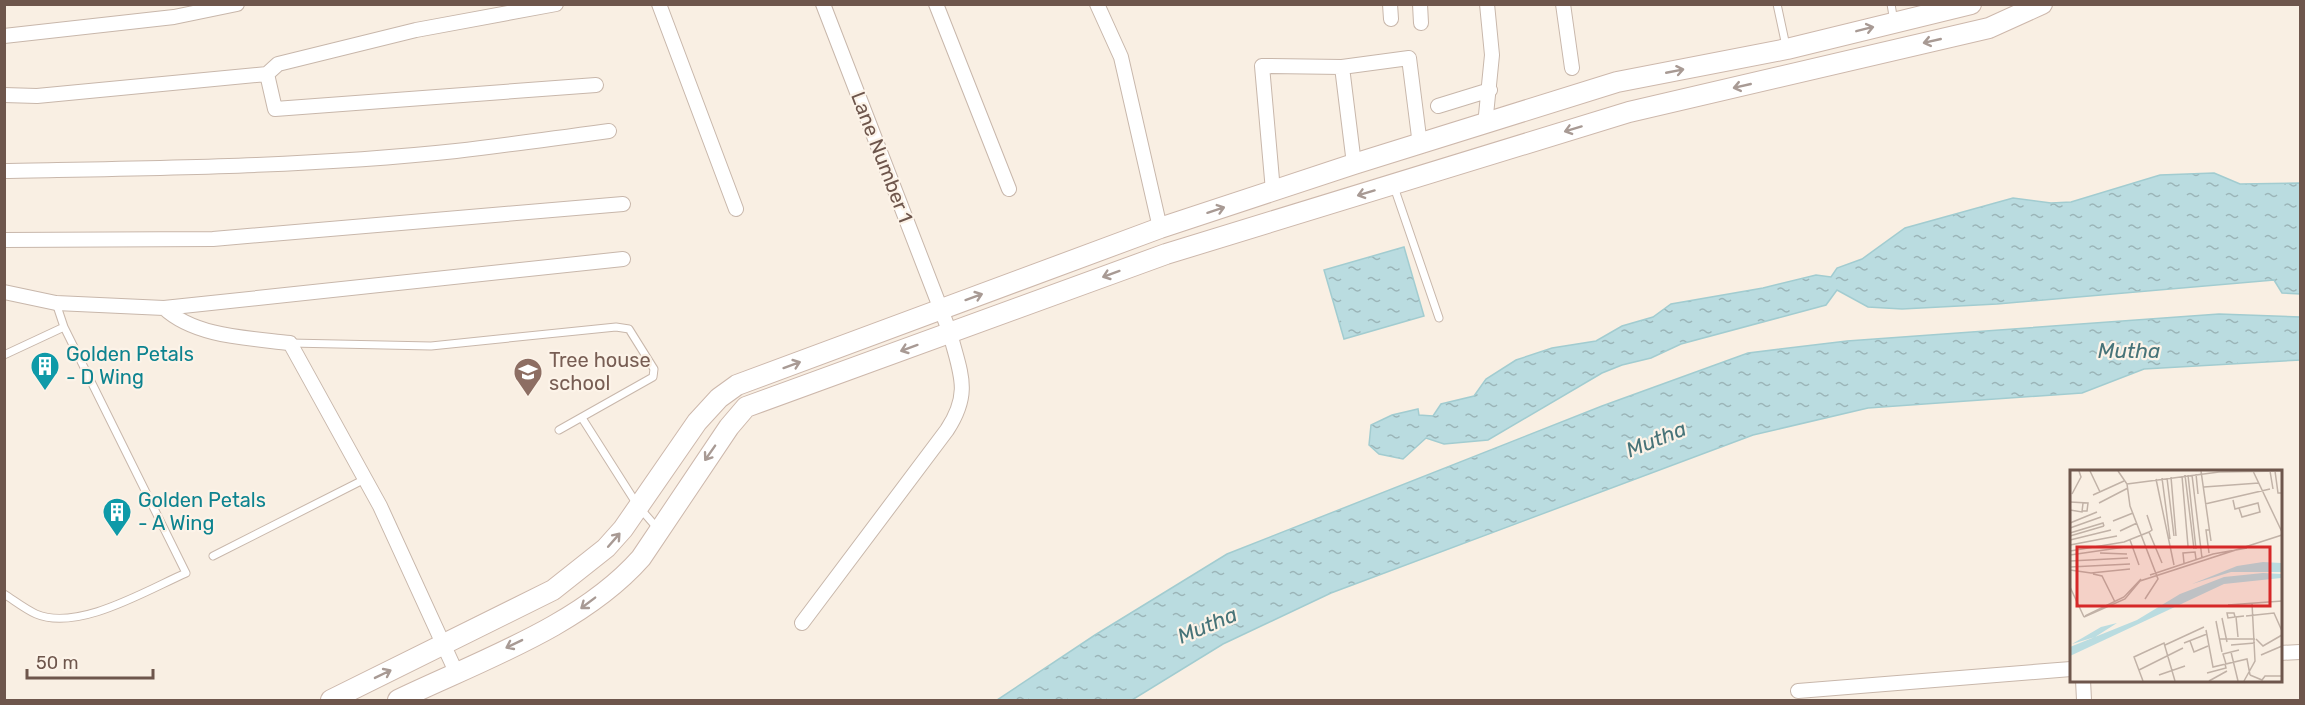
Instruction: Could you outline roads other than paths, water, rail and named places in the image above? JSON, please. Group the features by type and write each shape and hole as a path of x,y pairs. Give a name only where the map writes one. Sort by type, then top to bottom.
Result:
{"street":[{"path":"4,36 174,17 237,4"},
{"path":"4,95 37,96 267,74 278,64 416,30 556,4"},
{"path":"659,4 736,209"},
{"name":"Lane Number 1","path":"802,623 960,410 962,379 950,333 823,4"},
{"path":"936,4 1010,189"},
{"path":"1098,4 1121,57 1160,228"},
{"path":"1390,4 1391,19"},
{"path":"1420,4 1421,23"},
{"path":"1485,125 1492,55 1487,4"},
{"path":"1563,4 1572,68"},
{"path":"331,700 552,590 606,548 698,422 718,398 737,385 1160,228 1354,164 1617,82 1787,49 1892,13 1971,4"},
{"path":"2013,4 2040,5"},
{"path":"398,700 566,619 627,574 729,427 746,407 1166,254 1629,112 1989,28 2040,5"},
{"path":"1273,191 1262,66 1342,67 1409,58 1420,145"},
{"path":"1342,67 1354,164"},
{"path":"267,74 275,109 596,85"},
{"path":"1438,106 1490,90"},
{"path":"4,171 181,168 364,158 454,151 609,131"},
{"path":"4,240 213,238 623,204"},
{"path":"4,292 56,303 164,308 623,260"},
{"path":"164,308 177,321 229,336 290,343 365,479 445,644 456,672"},
{"path":"2281,653 2301,652"},
{"path":"1798,691 2070,669"},
{"path":"2083,681 2084,700"}],"lane":[{"path":"1777,4 1787,49"},
{"path":"1394,184 1439,318"},
{"path":"4,594 37,615 63,618 88,616 186,573 64,327 56,303"},
{"path":"4,355 64,327"},
{"path":"290,343 431,346 616,327 629,329 654,369 653,377 559,430"},
{"path":"582,418 638,507 659,530"},
{"path":"213,556 365,479"}],"water":[{"path":"2214,173 2240,184 2300,183 2300,294 2282,293 2274,280 1997,304 1902,309 1868,307 1837,290 1826,305 1681,344 1651,358 1602,373 1488,440 1444,444 1426,438 1403,459 1379,454 1369,445 1371,425 1392,415 1418,409 1419,415 1433,416 1441,404 1474,396 1486,379 1516,360 1552,348 1596,341 1622,326 1653,317 1671,304 1763,288 1816,275 1831,277 1837,268 1862,259 1905,228 2013,198 2051,203 2071,202 2160,175"},
{"path":"1404,247 1424,316 1344,339 1324,270"},
{"name":"Mutha","path":"2219,314 2300,317 2300,360 2144,369 2082,393 1868,408 1753,435 1331,593 1223,644 1132,700 997,700 1095,635 1227,554 1602,406 1748,353 1847,341"}],"place":[{"name":"Golden Petals - D Wing","path":"45,392"},
{"name":"Tree house school","path":"528,398"},
{"name":"Golden Petals - A Wing","path":"117,538"}]}
